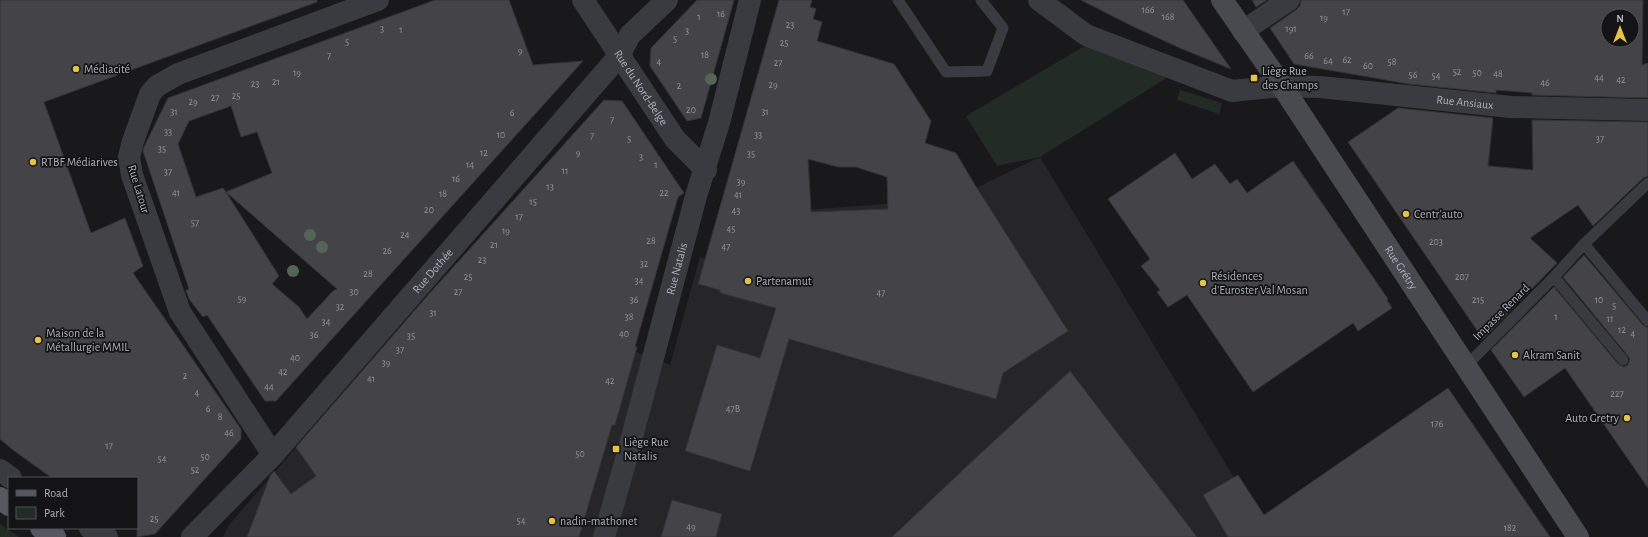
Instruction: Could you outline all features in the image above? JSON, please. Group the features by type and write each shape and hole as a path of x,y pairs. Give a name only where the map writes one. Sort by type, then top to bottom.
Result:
{"main road":[{"path":"0,498 8,504"},
{"path":"43,529 55,537"}],"street":[{"name":"Rue Latour","path":"273,455 180,312 132,175 129,157 130,151 150,94 157,86 178,74 378,0"},
{"name":"Rue du Nord-Belge","path":"583,0 675,139 706,170"},
{"name":"Rue Dothée","path":"192,537 273,455 619,56 630,35 667,0"},
{"name":"Rue Natalis","path":"604,537 696,196 706,170 719,123 750,0"},
{"name":"Rue Ansiaux","path":"1039,0 1086,35 1232,91 1282,86 1320,87 1511,107 1648,110"},
{"name":"Rue Grétry","path":"1222,0 1282,86 1578,537"},
{"path":"1243,31 1289,0"},
{"path":"0,470 10,477"},
{"path":"92,529 107,537"}],"lane":[{"path":"898,0 946,72 987,71 1003,28 981,0"},
{"name":"Impasse Renard","path":"1466,366 1554,277 1584,244 1648,183"},
{"path":"1584,244 1648,321"},
{"path":"1554,277 1623,360"}],"shaded area":[{"path":"1040,157 1270,537 223,537 228,526 350,385 600,338 670,365 700,257 782,278 778,212 953,199"}],"green space":[{"path":"1088,44 1168,77 1040,157 997,166 966,116"},
{"path":"1180,90 1222,103 1219,114 1177,100"},
{"path":"0,524 19,537 0,537"}],"building":[{"path":"0,0 317,0 317,2 44,102 91,233 125,218 143,266 133,273 241,429 241,439 155,534 137,537 138,477 51,477 0,439"},
{"path":"435,0 509,0 533,65 583,61 276,401 265,401 207,315 203,317 189,299 186,290 189,289 143,151 168,98","holes":["231,106 241,137 257,132 272,173 226,192 223,188 196,197 178,144 189,121","226,192 337,289 333,291 307,319 299,307 272,284 279,276"]},
{"path":"697,0 734,0 701,118 687,121 650,66 651,48"},
{"path":"779,0 812,0 810,7 816,9 813,19 822,22 817,41 894,64 931,121 925,143 956,153 1068,331 1003,373 996,399 789,339 750,471 685,451 717,345 760,358 776,308 720,293 720,290 698,284","holes":["808,159 838,167 856,167 887,177 888,209 811,212"]},
{"path":"1081,0 1183,0 1231,69 1132,26"},
{"path":"1252,0 1267,0 1256,7"},
{"path":"1301,0 1643,0 1642,65 1648,63 1648,98 1532,95 1532,93 1496,90 1496,93 1409,84 1294,64 1270,28 1300,6"},
{"path":"604,100 622,101 684,193 678,197 635,347 637,347 615,425 612,425 579,537 247,537 270,476 274,471 291,494 316,476 296,447 429,294"},
{"path":"1398,108 1493,118 1488,166 1533,170 1532,120 1648,122 1648,176 1643,178 1593,226 1578,205 1530,238 1557,263 1483,339 1348,142"},
{"name":"Résidences d'Euroster Val Mosan","path":"1175,153 1192,179 1215,164 1230,184 1237,179 1247,193 1293,161 1388,299 1387,300 1392,308 1358,331 1353,323 1253,392 1187,295 1168,307 1157,292 1160,290 1141,266 1150,259 1108,199"},
{"path":"1584,255 1643,325 1648,328 1648,488 1565,368 1524,397 1491,350 1554,287 1618,364 1624,367 1628,365 1630,359 1628,356 1563,277"},
{"path":"1070,371 1197,537 892,537 981,453"},
{"path":"1448,388 1550,537 1228,537 1203,495 1238,475 1264,515"},
{"path":"672,500 722,514 716,537 661,537"}],"place":[{"name":"Médiacité","path":"76,69"},
{"name":"Liège Rue des Champs","path":"1254,78"},
{"name":"RTBF Médiarives","path":"33,162"},
{"name":"Centr'auto","path":"1406,214"},
{"name":"Partenamut","path":"748,281"},
{"name":"Résidences d'Euroster Val Mosan","path":"1203,283"},
{"name":"Maison de la Métallurgie MMIL","path":"38,340"},
{"name":"Akram Sanit","path":"1515,355"},
{"name":"Auto Gretry","path":"1627,418"},
{"name":"Liège Rue Natalis","path":"616,449"},
{"name":"nadin-mathonet","path":"552,521"}]}
